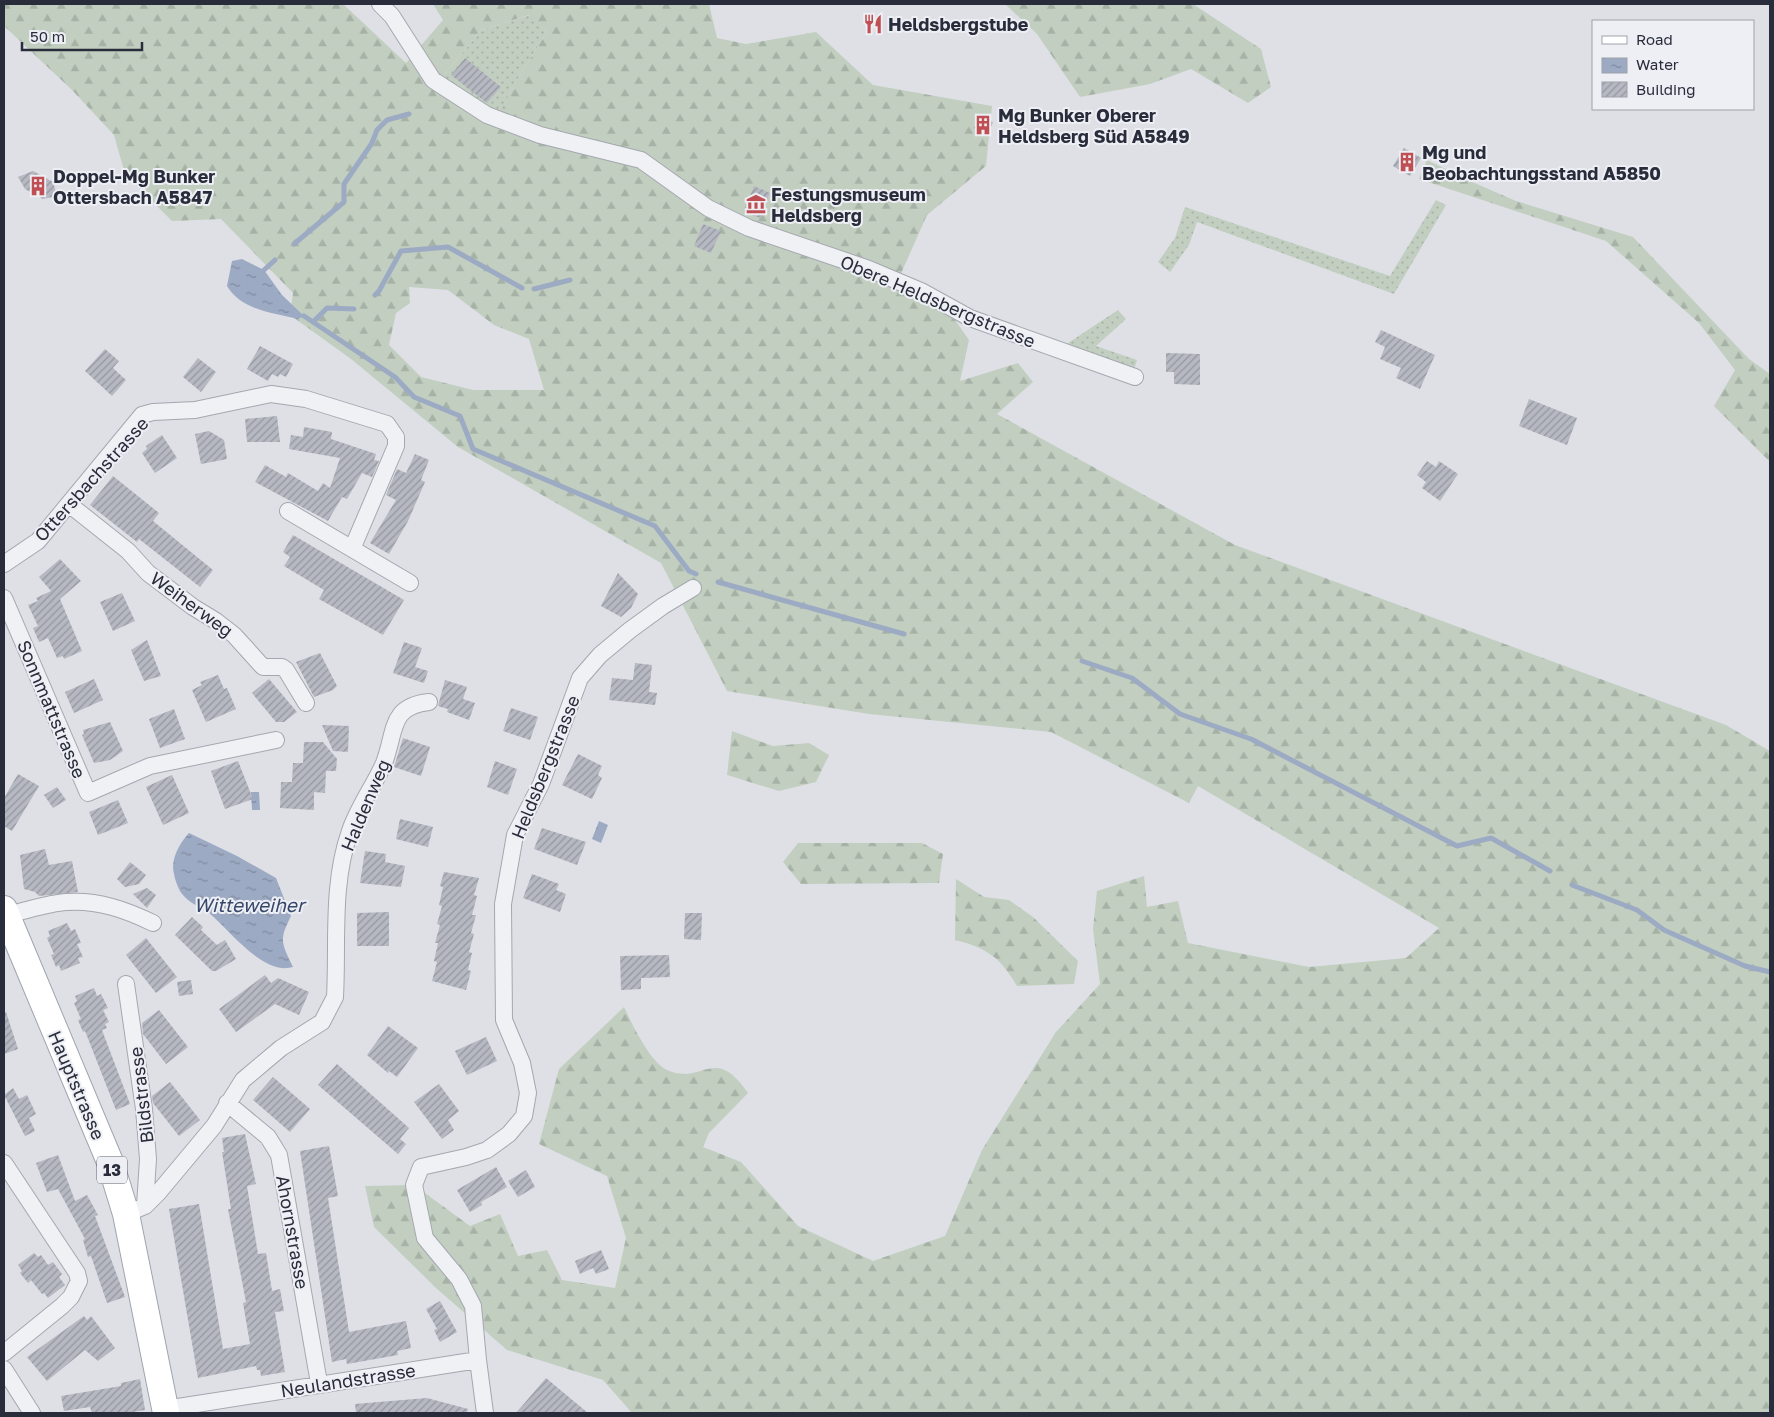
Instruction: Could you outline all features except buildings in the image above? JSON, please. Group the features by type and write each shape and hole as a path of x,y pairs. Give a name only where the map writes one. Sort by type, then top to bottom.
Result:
{"main road":[{"name":"Hauptstrasse","path":"5,912 110,1162 136,1210 165,1411"}],"street":[{"name":"Obere Heldsbergstrasse","path":"380,4 392,16 433,80 488,115 540,135 641,160 724,217 789,243 868,269 921,291 970,318 1135,377"},
{"name":"Ottersbachstrasse","path":"4,564 38,541 70,505 142,415 153,412 195,410 258,395 279,394 306,399 387,424 396,437 396,446 352,549"},
{"name":"Weiherweg","path":"70,505 128,552 148,573 234,635 263,667 282,667 286,670 306,702"},
{"path":"288,511 410,583"},
{"name":"Heldsbergstrasse","path":"478,1360 473,1306 458,1279 425,1238 414,1184 421,1167 466,1157 487,1150 509,1134 524,1116 528,1093 523,1070 504,1020 503,904 514,835 541,784 580,678 600,655 630,630 663,606 693,588"},
{"name":"Sonnmattstrasse","path":"4,598 88,793 150,766 276,740"},
{"name":"Haldenweg","path":"136,1210 214,1126 243,1080 263,1062 322,1022 335,997 337,886 350,831 384,761 401,713 412,704 429,702"},
{"path":"5,912 67,902 102,904 123,909 154,923"},
{"name":"Bildstrasse","path":"126,984 144,1109 148,1159 136,1210"},
{"name":"Ahornstrasse","path":"227,1103 268,1138 279,1155 319,1383"},
{"path":"4,1163 78,1273 79,1282 71,1297 4,1353"},
{"path":"478,1360 485,1413"},
{"name":"Neulandstrasse","path":"165,1411 319,1383 478,1360"},
{"path":"4,1369 32,1413"}],"green space":[{"path":"4,4 343,4 406,63 443,20 433,4 709,4 717,38 746,44 816,32 873,85 992,106 986,166 927,215 895,287 939,297 969,340 960,381 1018,363 1033,382 997,414 1235,545 1726,725 1770,751 1770,1413 632,1413 603,1380 507,1350 436,1288 374,1227 365,1186 414,1185 470,1226 500,1214 518,1256 547,1250 562,1280 615,1288 626,1238 607,1176 539,1144 559,1069 624,1007 642,1042 661,1066 679,1074 717,1068 726,1071 736,1078 748,1093 709,1133 703,1147 741,1162 798,1226 873,1261 945,1236 982,1150 1056,1032 1100,984 1093,929 1097,891 1144,876 1147,907 1178,901 1188,943 1309,967 1406,958 1439,928 1198,786 1189,803 1051,732 869,714 727,691 661,563 458,447 351,359 290,315 293,293 221,219 172,221 125,174 114,135 71,89 4,26","holes":["529,15 547,32 514,85 499,115 441,79 481,30","409,287 448,290 494,325 529,339 544,390 473,390 421,377 389,345 396,313 410,303"]},
{"path":"1005,4 1193,4 1261,49 1271,87 1248,103 1191,69 1150,84 1080,97 1037,34"},
{"path":"530,15 547,32 514,85 499,116 441,79 481,30"},
{"path":"1427,160 1516,201 1633,237 1749,359 1770,374 1770,462 1714,406 1735,370 1699,323 1606,241 1419,179"},
{"path":"1436,200 1446,205 1394,294 1197,222 1189,245 1170,272 1158,262 1175,238 1185,207 1390,276"},
{"path":"1118,310 1126,319 1096,346 1137,360 1133,372 1062,347"},
{"path":"732,731 773,746 809,743 829,755 816,782 779,791 727,775"},
{"path":"798,843 922,843 943,854 939,883 801,884 783,862"},
{"path":"956,879 984,897 1009,900 1033,917 1078,961 1074,984 1017,986 1005,968 992,955 976,946 955,940"}],"water":[{"path":"242,259 264,270 282,295 304,316 298,319 258,309 240,300 233,294 227,286 232,261"},
{"path":"251,792 259,792 260,810 252,810"},
{"path":"599,821 608,825 601,843 592,839"},
{"name":"Witteweiher","path":"189,833 237,856 276,878 291,916 283,936 283,941 293,967 282,968 270,965 259,958 209,913 188,900 182,893 177,885 173,863 179,846"}],"waterway":[{"path":"294,244 344,202 344,184 372,143 377,130 387,120 409,114"},
{"path":"375,295 401,251 448,247 522,288"},
{"path":"264,270 275,260"},
{"path":"534,289 570,280"},
{"path":"313,322 327,308 354,309"},
{"path":"304,316 395,377 414,397 460,416 473,449 655,526 689,571 696,574"},
{"path":"718,582 904,634"},
{"path":"1082,661 1132,678 1180,714 1251,739 1457,846 1491,838 1550,871"},
{"path":"1572,885 1637,910 1664,930 1745,966 1770,972"}],"place":[{"name":"Heldsbergstube","path":"873,24"},
{"name":"Mg Bunker Oberer Heldsberg Süd A5849","path":"983,125"},
{"name":"Mg und Beobachtungsstand A5850","path":"1407,162"},
{"name":"Doppel-Mg Bunker Ottersbach A5847","path":"38,186"},
{"name":"Festungsmuseum Heldsberg","path":"756,204"}]}
